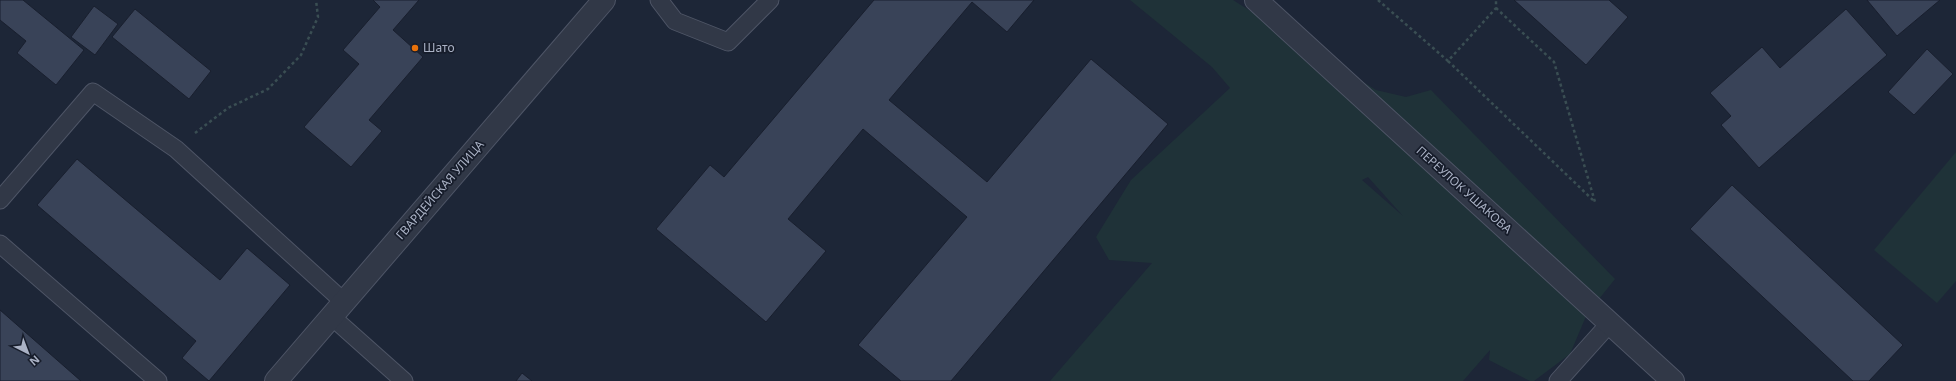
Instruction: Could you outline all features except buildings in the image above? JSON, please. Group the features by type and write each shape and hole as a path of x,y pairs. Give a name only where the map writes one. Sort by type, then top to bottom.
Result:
{"street":[{"name":"ГВАРДЕЙСКАЯ УЛИЦА","path":"276,381 604,0"},
{"name":"ПЕРЕУЛОК УШАКОВА","path":"1256,0 1673,381"}],"lane":[{"path":"659,0 674,21 728,42 770,0"},
{"path":"0,200 92,92 176,150 338,309 404,381"},
{"path":"0,244 158,381"},
{"path":"1558,381 1610,323"}],"path":[{"path":"176,150 204,124 228,108 268,90 301,55 318,16 316,0"},
{"path":"1378,0 1448,61 1595,202 1554,62 1496,8"},
{"path":"1448,61 1496,8 1496,0"}],"shaded area":[{"path":"1130,0 1233,0 1376,90 1406,97 1431,90 1615,279 1587,314 1570,354 1534,381 1530,381 1489,360 1490,350 1463,381 1050,381 1152,263 1109,260 1096,237 1131,180 1230,88 1212,67","holes":["1368,177 1403,216 1362,180"]},
{"path":"1956,152 1956,281 1937,303 1874,250"}],"place":[{"name":"Шато","path":"415,48"}]}
